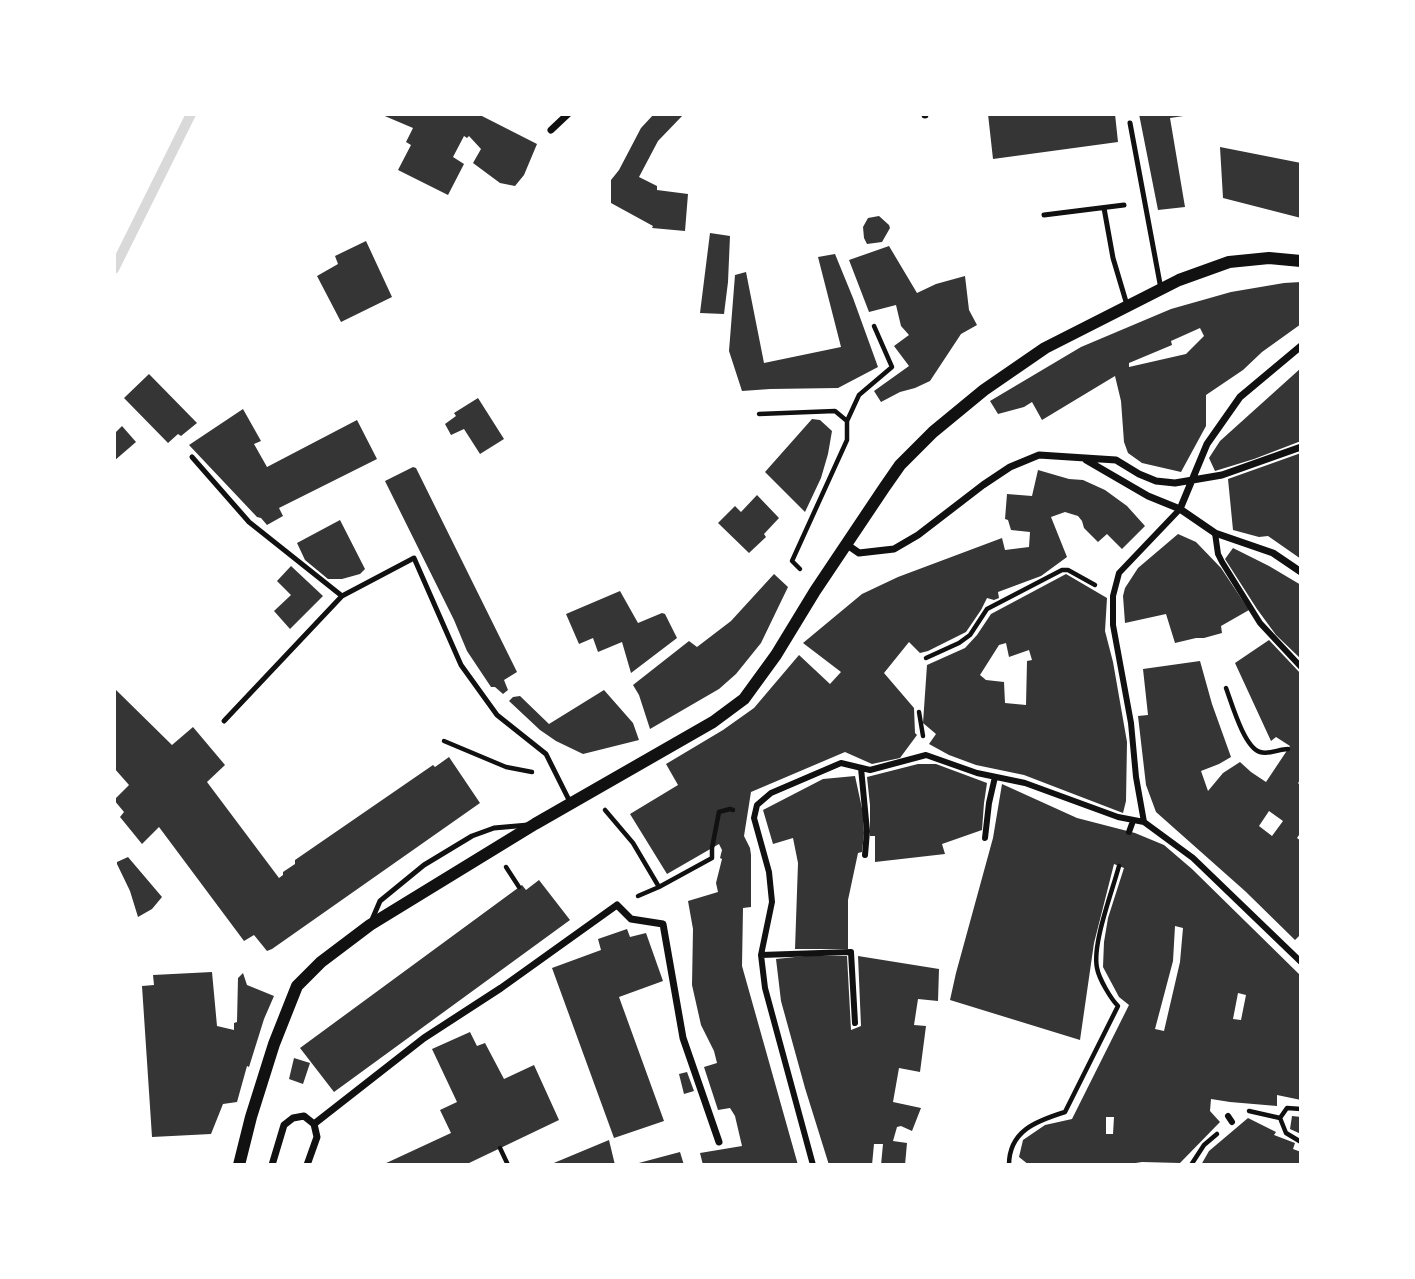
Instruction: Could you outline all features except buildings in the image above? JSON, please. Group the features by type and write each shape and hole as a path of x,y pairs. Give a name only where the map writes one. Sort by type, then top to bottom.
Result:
{"street":[{"path":"551,130 568,114"},
{"path":"239,1165 274,1044 297,986 321,962 370,925 535,824 713,722 744,699 776,655 884,488 900,466 933,432 984,390 1045,348 1179,280 1229,262 1269,258 1301,261"},
{"path":"1144,822 1131,723 1113,625 1112,596 1119,573 1180,509 1207,444 1240,397 1301,346"},
{"path":"846,544 859,553 894,549 918,535 1010,467 1039,455 1116,460 1156,481 1175,483 1222,475 1301,447"},
{"path":"1082,458 1148,496 1180,509 1215,533 1273,553 1301,572"},
{"path":"1215,533 1218,554 1260,623 1301,667"},
{"path":"813,1165 765,988 761,955 772,902 769,872 754,817 757,805 771,793 841,763 870,770 926,755 977,773 1025,783 1133,821 1144,822 1192,858 1301,962"},
{"path":"861,768 867,831 865,855"},
{"path":"985,838 995,777"},
{"path":"1129,832 1133,821"},
{"path":"314,1124 424,1038 501,988 617,905 631,919 663,924 683,1038 719,1142"},
{"path":"761,955 851,952 855,1023"},
{"path":"272,1165 284,1125 293,1118 304,1116 314,1124 317,1137 307,1165"}],"lane":[{"path":"1130,123 1161,289"},
{"path":"1044,215 1124,205"},
{"path":"1104,208 1113,258 1127,305"},
{"path":"192,457 248,522 342,596"},
{"path":"224,721 342,596 414,558 461,665 498,715 546,754 571,804"},
{"path":"370,925 380,901 424,865 472,836 494,828 535,824"}],"path":[{"path":"805,575 792,561 847,440 847,421 859,395 892,367 874,326"},
{"path":"759,414 835,411 847,421"},
{"path":"926,658 970,635 987,609 1062,570 1068,570 1112,596"},
{"path":"1226,688 1245,737 1254,749 1269,753 1288,749"},
{"path":"444,741 506,767 556,776"},
{"path":"590,793 633,843 659,887"},
{"path":"617,905 659,887 712,858 719,812 730,809 754,817"},
{"path":"1009,1165 1009,1152 1019,1135 1044,1119 1065,1112 1118,1006 1112,1000 1097,969 1097,942 1119,866"},
{"path":"1280,1118 1286,1133 1301,1142"},
{"path":"500,1148 508,1165"}],"waterway":[{"path":"114,269 191,114"}]}
